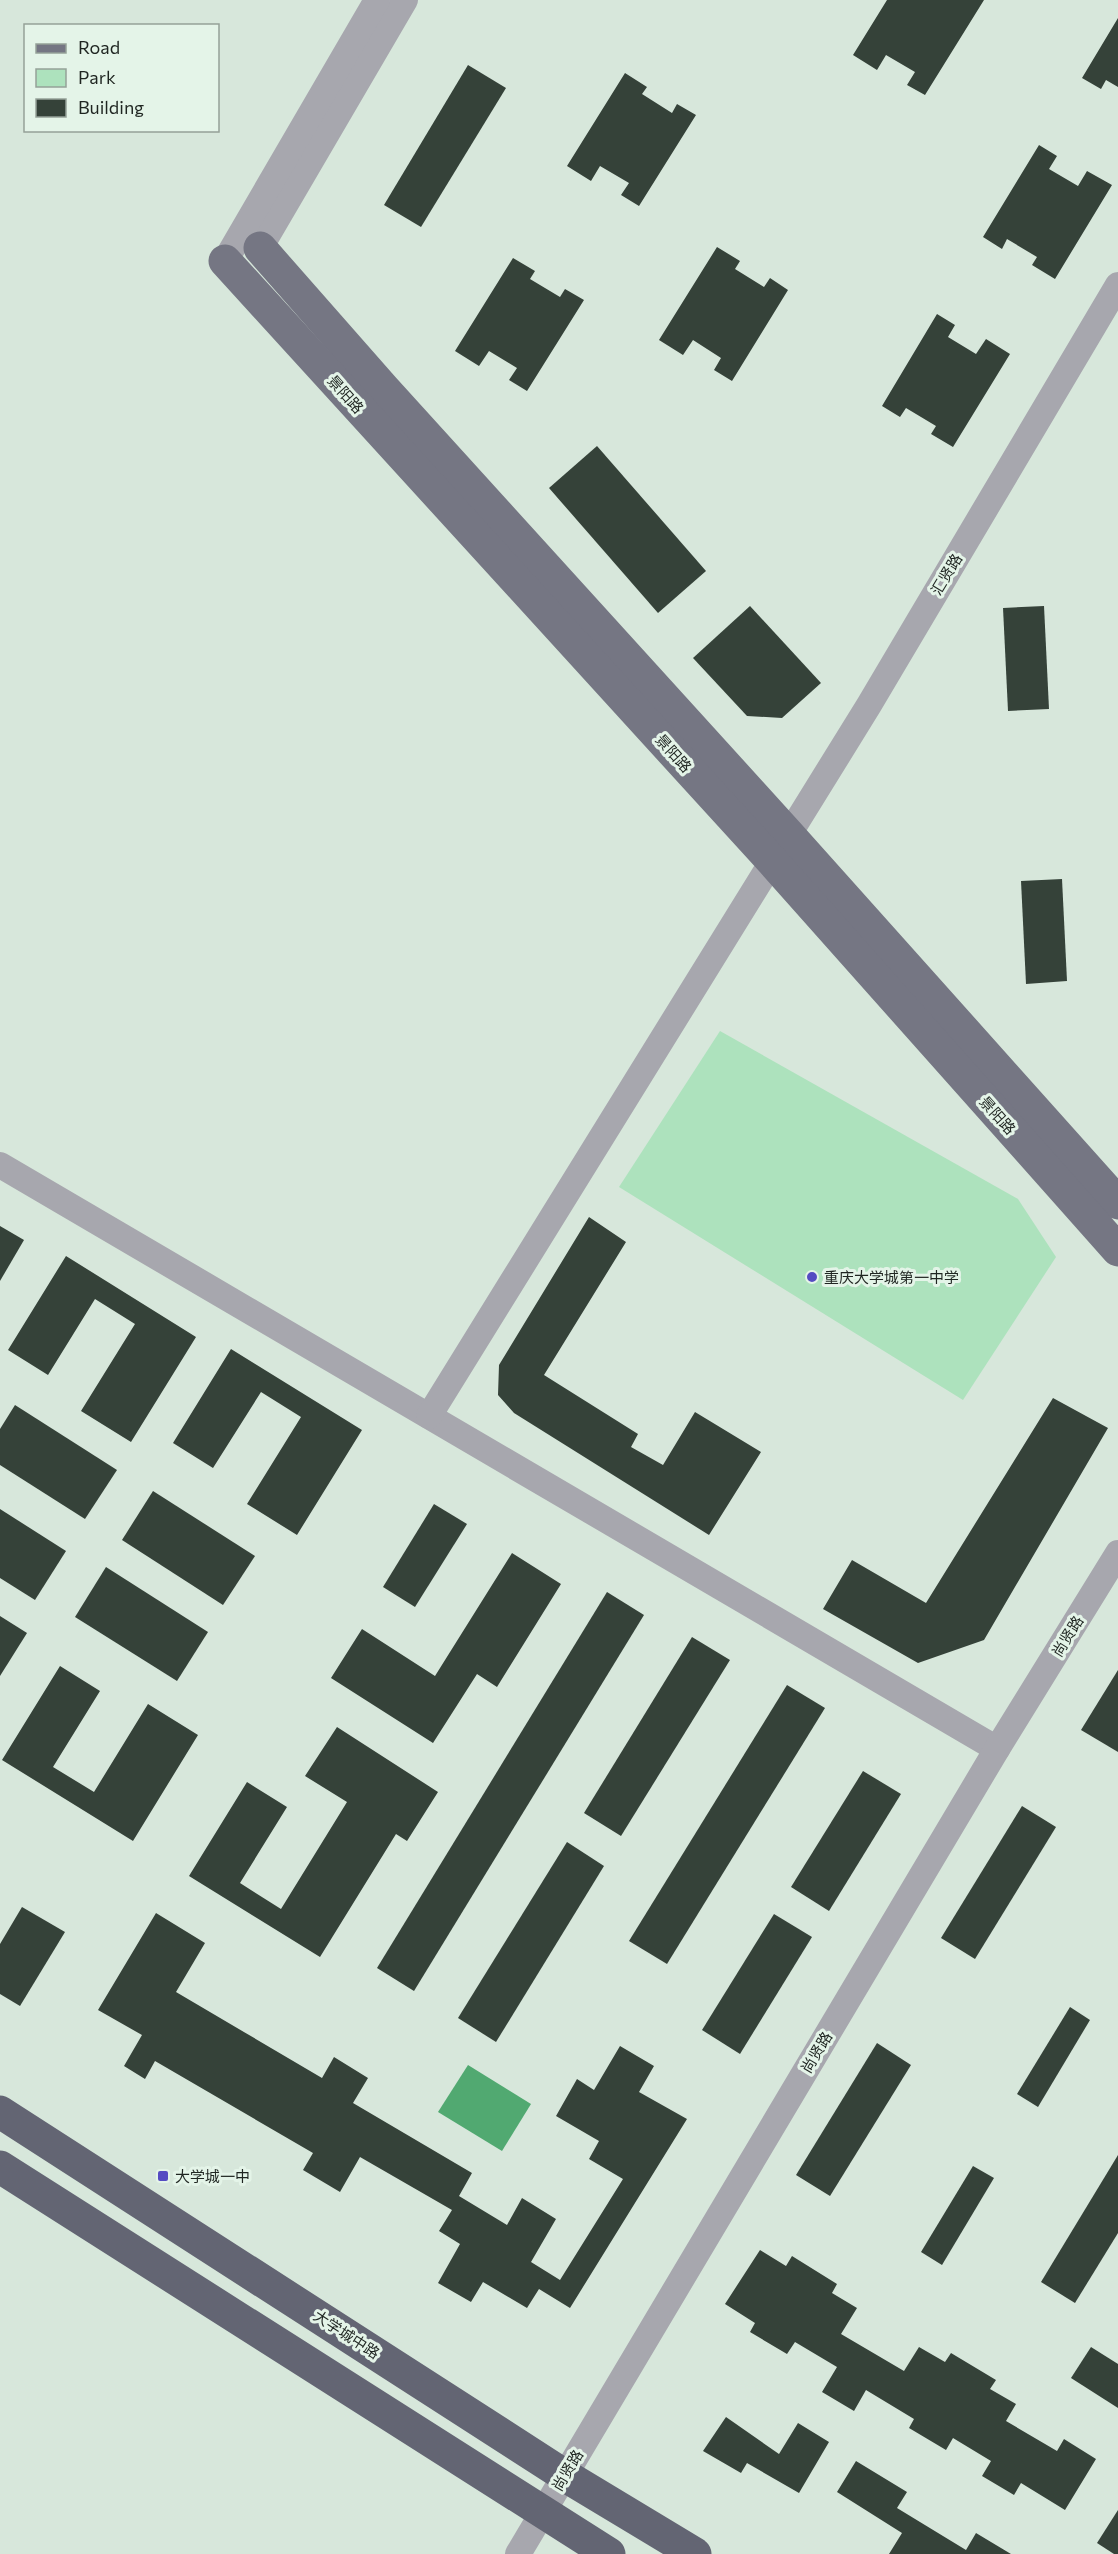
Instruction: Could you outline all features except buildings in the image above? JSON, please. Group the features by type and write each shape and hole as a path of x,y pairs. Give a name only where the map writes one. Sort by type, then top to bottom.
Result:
{"highway":[{"name":"大学城中路","path":"0,2112 564,2475 695,2554"},
{"path":"0,2167 609,2554"}],"main road":[{"name":"景阳路","path":"260,248 781,848 1118,1250"},
{"name":"景阳路","path":"225,261 1118,1203"}],"street":[{"path":"225,261 377,0"},
{"path":"260,248 405,0"},
{"name":"汇贤路","path":"429,1416 869,705 1118,285"},
{"path":"0,1165 997,1749"},
{"name":"尚贤路","path":"518,2554 997,1749 1118,1552"}],"green space":[{"path":"720,1031 1018,1199 1056,1257 963,1400 619,1187"}],"shaded area":[{"path":"468,2065 531,2104 502,2151 438,2112"}],"place":[{"name":"重庆大学城第一中学","path":"812,1277"},
{"name":"大学城一中","path":"163,2176"}]}
